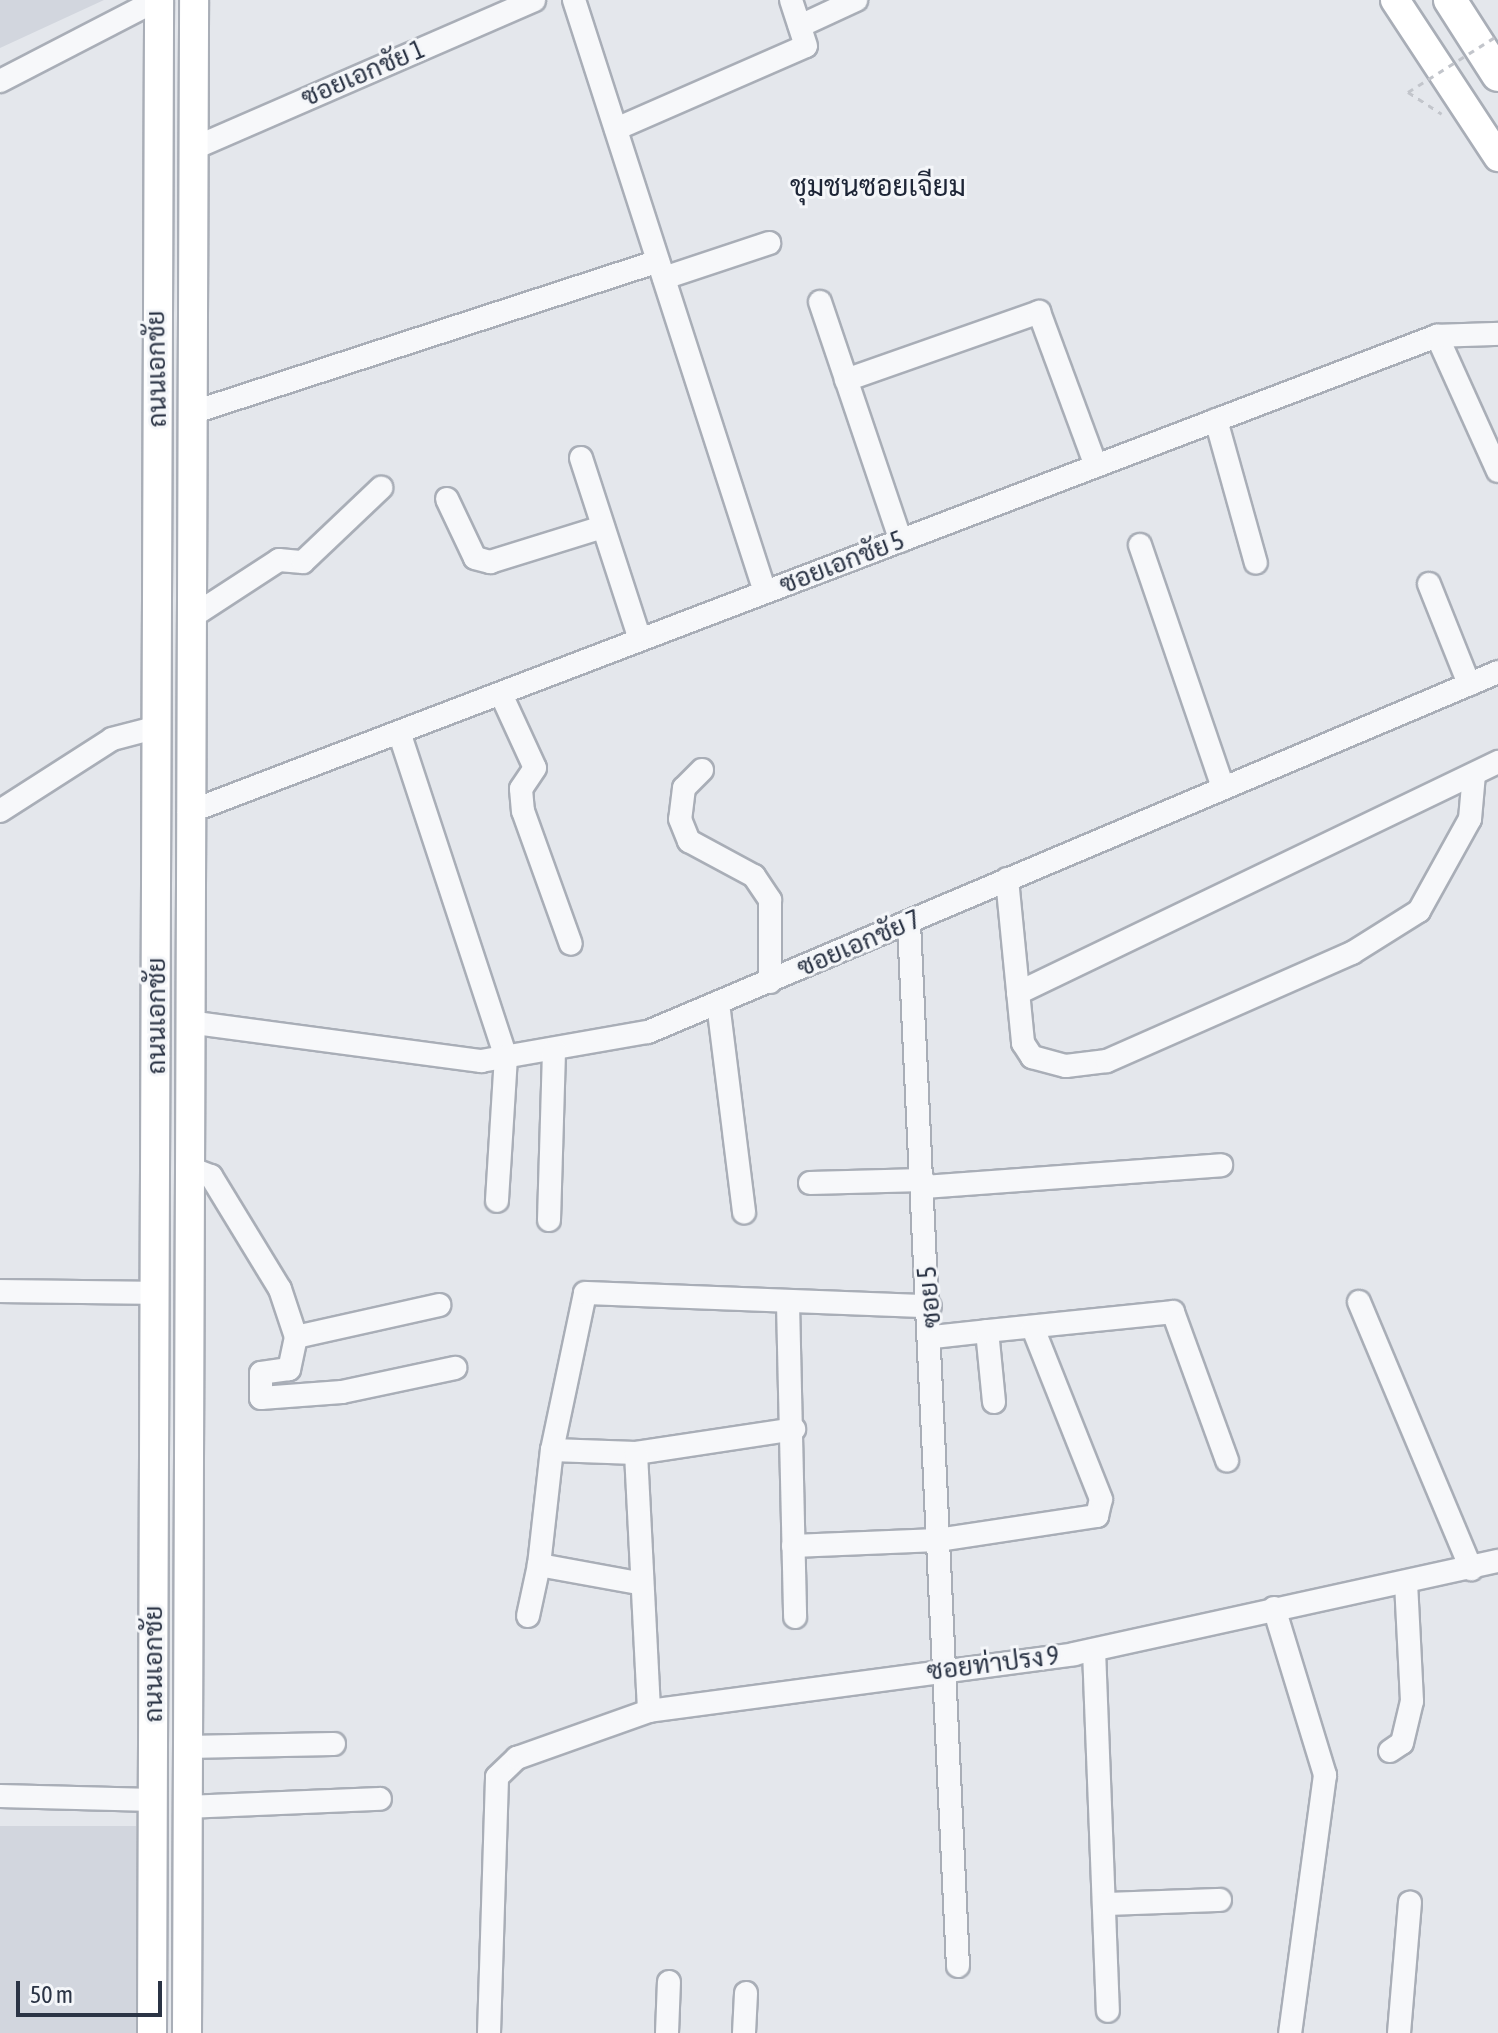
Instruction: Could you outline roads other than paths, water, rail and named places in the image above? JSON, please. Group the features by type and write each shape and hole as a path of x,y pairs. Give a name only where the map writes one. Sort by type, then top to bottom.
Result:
{"highway":[{"path":"1450,0 1498,75"}],"main road":[{"name":"ถนนเอกชัย","path":"152,2033 158,0"},
{"name":"ถนนเอกชัย","path":"187,2033 187,1167 194,0"},
{"path":"1395,0 1498,157"},
{"path":"157,416 191,413"}],"street":[{"path":"0,81 158,0"},
{"name":"ซอยเอกชัย 1","path":"192,149 534,0"},
{"path":"574,0 765,592"},
{"path":"616,129 806,46 791,0"},
{"path":"800,26 856,0"},
{"path":"191,413 661,270 769,243"},
{"path":"820,302 901,541"},
{"path":"846,380 1039,312 1096,466"},
{"name":"ซอยเอกชัย 5","path":"189,812 1437,336 1498,334"},
{"path":"1437,336 1498,471"},
{"path":"1216,420 1256,563"},
{"path":"581,458 640,640"},
{"path":"190,618 279,560 303,562 381,488"},
{"path":"447,499 475,558 490,562 603,527"},
{"path":"1140,545 1223,787"},
{"path":"1429,584 1469,684"},
{"name":"ซอยเอกชัย 7","path":"188,1022 481,1061 648,1032 1498,672"},
{"path":"501,694 535,768 521,789 523,811 571,944"},
{"path":"0,811 112,739 158,727"},
{"path":"399,732 506,1057 497,1201"},
{"path":"1018,993 1498,762"},
{"path":"702,770 684,788 680,819 689,841 754,876 770,900 770,982"},
{"path":"1007,879 1018,993 1032,1057 1066,1066 1107,1061 1352,953 1419,911 1470,819 1474,774"},
{"name":"ซอย 5","path":"909,924 933,1337 938,1540 948,1670 958,1966"},
{"path":"718,1003 744,1212"},
{"path":"549,1220 554,1049"},
{"path":"810,1183 924,1184 1221,1165"},
{"path":"187,1167 211,1176 280,1289 296,1337 289,1369 261,1373 261,1398 342,1392 455,1368"},
{"path":"0,1291 155,1293"},
{"path":"528,1616 539,1565 552,1450 585,1293 930,1306"},
{"path":"1359,1302 1471,1569"},
{"path":"788,1303 794,1429 795,1617"},
{"path":"296,1337 439,1305"},
{"path":"933,1337 1173,1312 1227,1460"},
{"path":"793,1546 938,1540 1102,1510 1033,1328"},
{"path":"987,1331 994,1402"},
{"path":"552,1450 636,1453 794,1429"},
{"path":"636,1453 638,1583 649,1711"},
{"name":"ซอยท่าปรง 9","path":"489,2033 497,1777 517,1758 649,1711 1094,1650 1498,1561"},
{"path":"539,1565 638,1583"},
{"path":"1390,1751 1402,1743 1412,1701 1406,1582"},
{"path":"1274,1608 1325,1775 1290,2033"},
{"path":"1094,1650 1108,2011"},
{"path":"186,1747 334,1744"},
{"path":"0,1796 153,1800"},
{"path":"186,1807 380,1799"},
{"path":"1104,1904 1220,1900"},
{"path":"1399,2033 1410,1902"},
{"path":"667,2033 669,1982"},
{"path":"744,2033 746,1993"}],"district":[{"name":"ชุมชนซอยเจียม","path":"878,186"}]}
